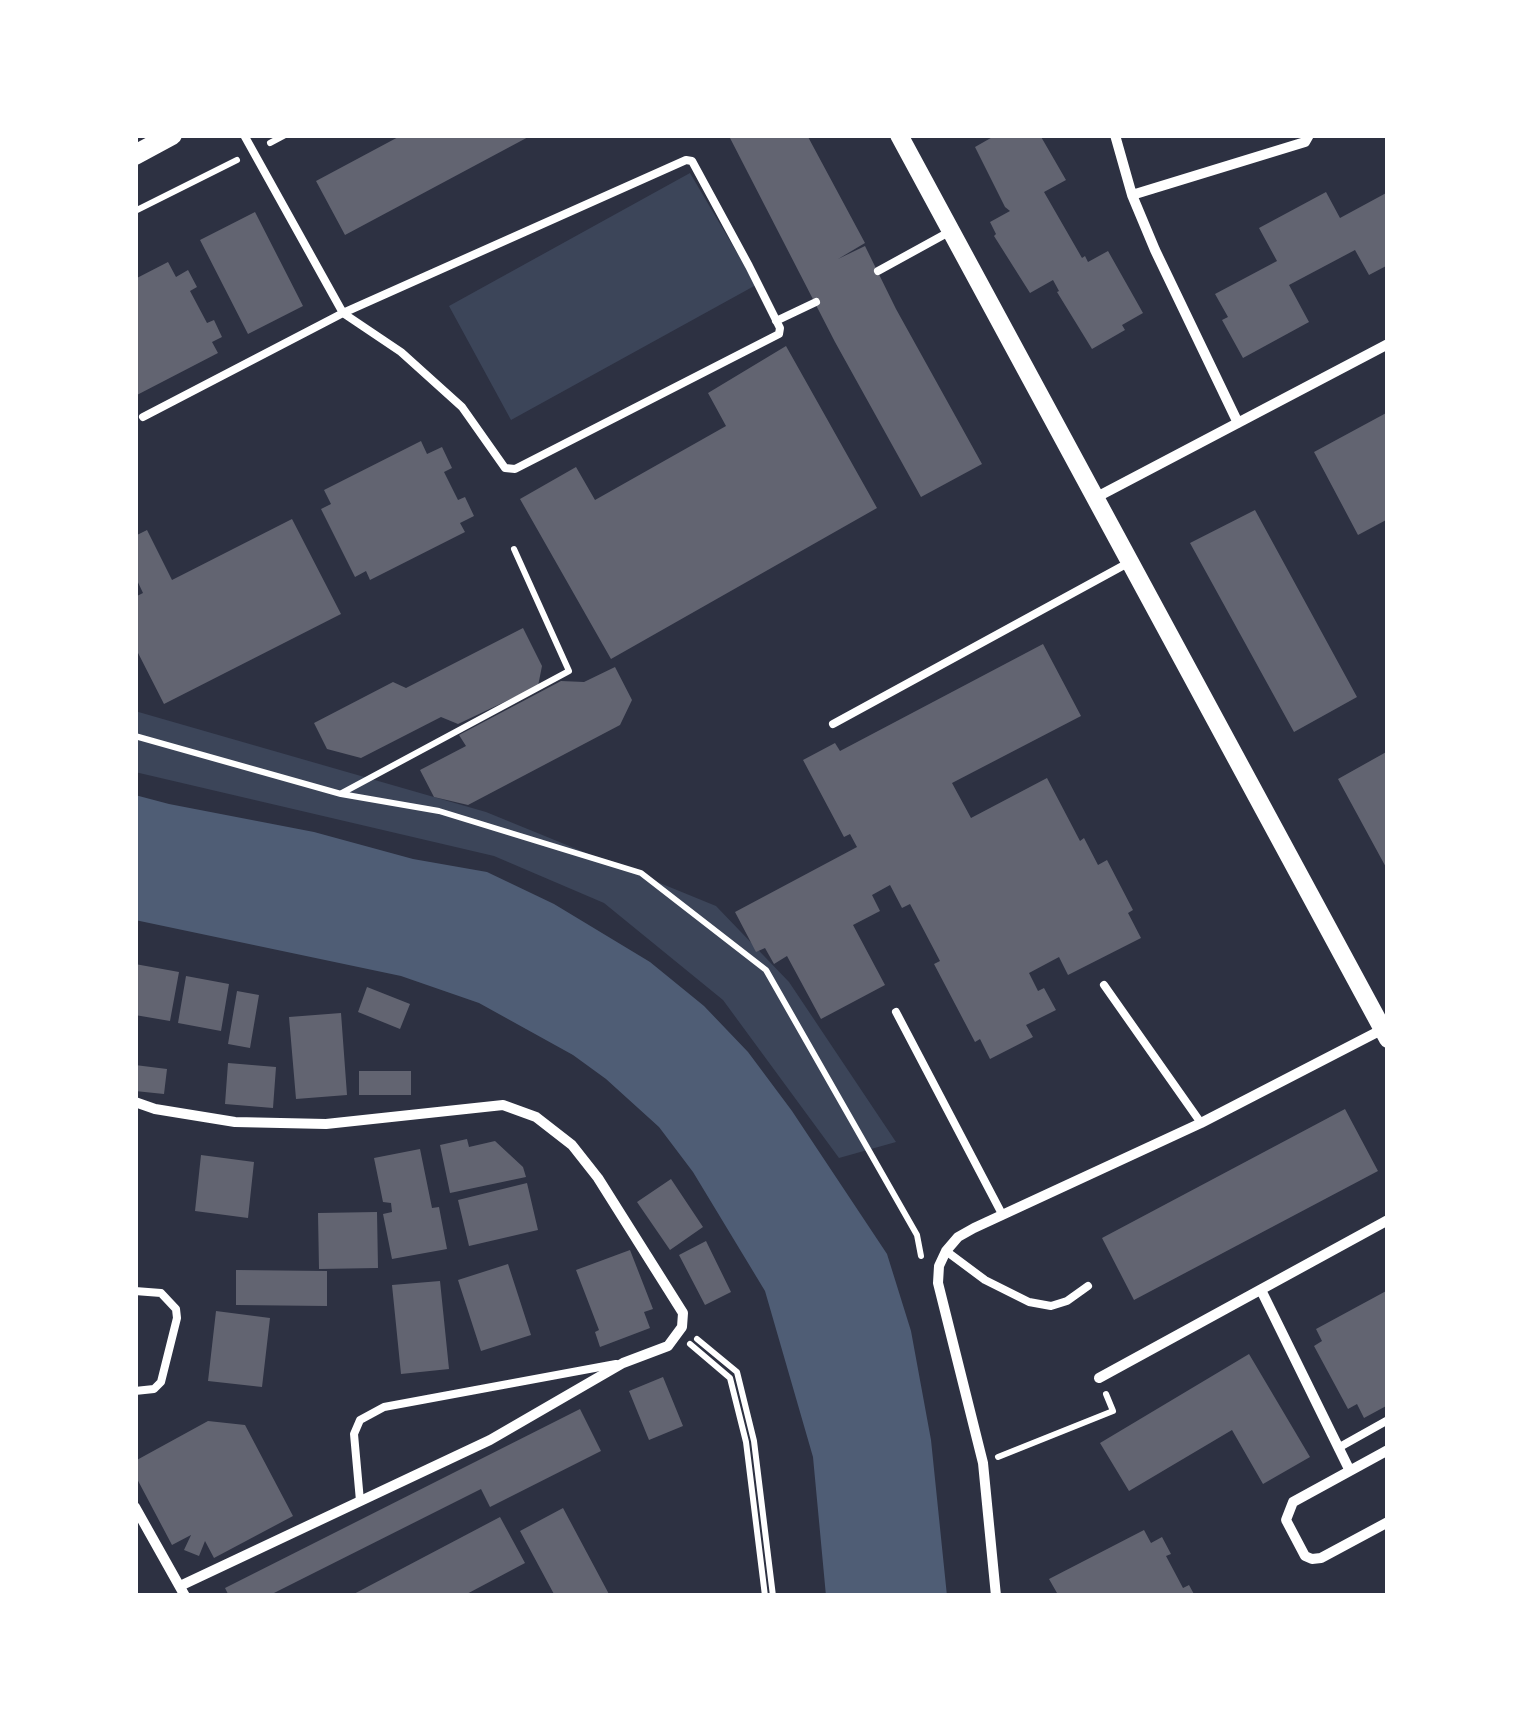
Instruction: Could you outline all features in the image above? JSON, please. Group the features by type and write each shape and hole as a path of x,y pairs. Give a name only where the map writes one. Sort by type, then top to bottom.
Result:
{"main road":[{"path":"135,154 172,135"}],"street":[{"path":"899,135 1386,1032 1002,1214 958,1237 946,1252 939,1266 938,1283 983,1463 996,1596"},
{"path":"1115,135 1132,195 1155,250 1238,423"},
{"path":"1132,195 1304,142 1308,135"},
{"path":"1096,498 1388,344"},
{"path":"135,1102 236,1122 326,1124 503,1106 536,1117 572,1144 598,1178 680,1308 681,1331 668,1346 623,1363 490,1440 182,1591 135,1507"},
{"path":"1098,1378 1388,1220"},
{"path":"1261,1290 1348,1469"},
{"path":"1388,1450 1294,1502 1286,1520 1305,1556 1321,1558 1388,1522"}],"lane":[{"path":"142,417 343,313 686,160 692,161 780,328 779,334 515,469 505,468 462,406 401,352 343,313 244,135"},
{"path":"878,271 951,231"},
{"path":"776,321 816,302"},
{"path":"833,724 1128,563"},
{"path":"1104,985 1201,1123"},
{"path":"896,1012 1002,1214"},
{"path":"946,1252 985,1280 1029,1302 1051,1306 1067,1301 1088,1286"},
{"path":"135,1291 161,1293 176,1309 177,1318 161,1382 154,1389 135,1391"},
{"path":"360,1501 354,1434 360,1420 384,1407 623,1363"},
{"path":"1338,1448 1388,1420"}],"path":[{"path":"135,211 285,135"},
{"path":"341,794 568,671 514,549"},
{"path":"135,736 341,794 439,811 642,873 766,970 917,1235 925,1271"},
{"path":"681,1331 730,1378 746,1442 765,1596"},
{"path":"681,1331 738,1372 754,1441 772,1596"},
{"path":"983,1463 1113,1411 1098,1378"}],"shaded area":[{"path":"690,173 756,285 511,420 449,306"},
{"path":"135,711 486,812 716,906 789,982 896,1142 839,1158 723,1000 604,903 494,856 135,772"},
{"path":"135,795 314,832 413,859 487,872 554,904 650,962 704,1006 748,1052 792,1111 887,1254 911,1331 931,1440 947,1596 826,1596 813,1457 765,1291 693,1172 659,1127 573,1055 479,1003 401,976 135,920"}],"building":[{"path":"402,135 532,135 345,235 316,181"},
{"path":"807,135 865,243 838,259 865,246 982,464 921,497 835,342 730,138"},
{"path":"996,135 1040,135 1066,180 1044,192 1082,258 1085,256 1088,262 1108,251 1143,313 1122,325 1125,330 1092,349 1053,280 1030,293 994,236 990,222 1010,211 975,147"},
{"path":"1326,192 1340,218 1388,192 1388,265 1369,275 1355,250 1289,285 1309,322 1243,358 1222,320 1228,317 1215,294 1277,261 1259,228"},
{"path":"255,212 303,306 248,334 200,240"},
{"path":"168,262 176,277 188,270 197,287 190,291 207,323 214,320 222,337 212,342 218,353 135,396 135,279"},
{"path":"786,346 877,508 611,659 520,499 576,467 595,500 726,426 708,393"},
{"path":"1388,412 1388,519 1358,535 1314,452"},
{"path":"421,441 427,454 442,447 452,468 444,472 458,500 465,497 474,516 460,523 465,532 370,580 366,571 355,577 321,509 331,504 324,490"},
{"path":"1255,510 1357,697 1294,732 1190,543"},
{"path":"292,519 341,614 164,704 135,647 135,597 143,593 135,576 135,536 147,530 172,580"},
{"path":"523,628 542,666 538,686 458,724 441,717 361,758 327,749 314,723 393,682 406,688"},
{"path":"1043,644 1081,716 952,783 971,818 1047,778 1080,841 1084,838 1098,865 1107,860 1133,910 1128,913 1141,938 1068,975 1059,957 1029,973 1038,991 1044,988 1056,1010 1026,1025 1033,1037 990,1059 980,1039 975,1042 934,964 940,961 910,904 902,908 890,885 872,895 880,911 853,925 885,985 821,1019 787,956 774,964 765,948 756,952 735,912 857,847 850,834 844,837 803,760 835,743 840,751"},
{"path":"615,667 632,700 620,725 468,805 434,797 420,770 466,746 459,735 561,681 584,682"},
{"path":"1388,751 1388,871 1338,779"},
{"path":"135,964 179,972 170,1021 135,1015"},
{"path":"186,976 229,984 221,1031 178,1023"},
{"path":"367,987 410,1004 400,1029 358,1012"},
{"path":"237,991 259,995 250,1048 228,1044"},
{"path":"341,1013 347,1095 296,1099 289,1017"},
{"path":"228,1063 276,1067 273,1108 225,1104"},
{"path":"135,1065 167,1069 164,1094 135,1091"},
{"path":"359,1071 411,1071 411,1095 359,1095"},
{"path":"1345,1109 1378,1171 1134,1300 1102,1238"},
{"path":"467,1139 469,1147 495,1141 523,1167 526,1177 450,1193 440,1145"},
{"path":"420,1149 432,1208 439,1207 447,1249 392,1259 383,1214 392,1212 391,1203 383,1202 374,1158"},
{"path":"201,1155 254,1162 248,1218 195,1211"},
{"path":"671,1179 703,1227 670,1250 637,1202"},
{"path":"527,1183 538,1230 469,1246 458,1200"},
{"path":"377,1212 378,1268 319,1269 318,1213"},
{"path":"706,1241 731,1292 705,1305 679,1255"},
{"path":"630,1250 653,1309 644,1312 650,1328 600,1347 595,1332 599,1330 576,1270"},
{"path":"508,1264 531,1335 481,1351 458,1280"},
{"path":"236,1270 327,1271 327,1306 236,1305"},
{"path":"440,1281 449,1369 401,1374 392,1285"},
{"path":"1388,1290 1388,1405 1364,1418 1357,1404 1348,1409 1314,1346 1322,1341 1316,1329"},
{"path":"216,1311 270,1318 262,1387 208,1381"},
{"path":"1249,1354 1310,1457 1263,1484 1232,1430 1129,1491 1100,1443"},
{"path":"663,1377 683,1426 649,1440 629,1391"},
{"path":"580,1409 601,1451 490,1507 481,1489 268,1596 229,1596 225,1588"},
{"path":"208,1421 245,1425 293,1516 214,1558 205,1541 199,1556 184,1550 191,1535 172,1545 135,1475 135,1461"},
{"path":"563,1508 610,1596 555,1596 520,1531"},
{"path":"500,1517 525,1563 463,1596 350,1596"},
{"path":"1144,1530 1151,1543 1162,1537 1171,1554 1166,1556 1183,1588 1189,1585 1195,1596 1052,1596 1057,1593 1049,1579"}]}
